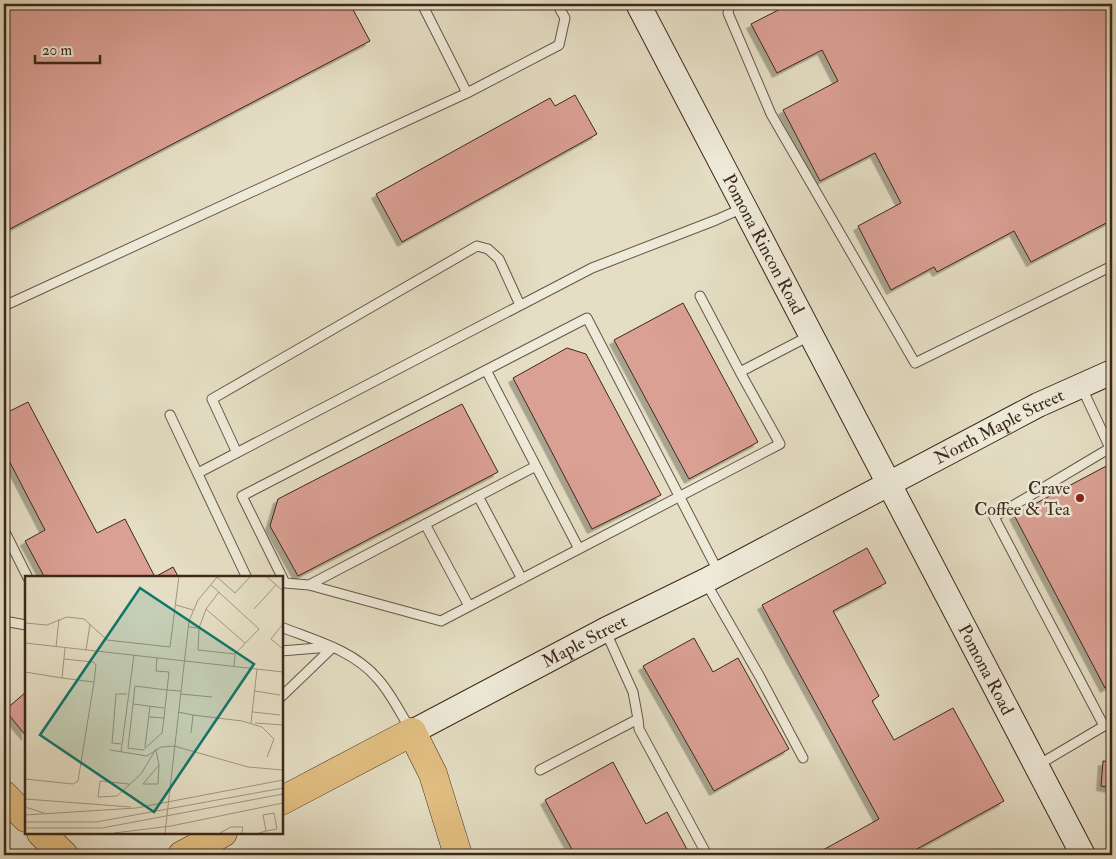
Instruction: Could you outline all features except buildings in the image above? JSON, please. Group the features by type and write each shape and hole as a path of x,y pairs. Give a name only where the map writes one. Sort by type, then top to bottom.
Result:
{"main road":[{"name":"Pomona Rincon Road","path":"638,4 889,484"},
{"name":"North Maple Street","path":"889,484 1038,405 1112,372"},
{"name":"Maple Street","path":"282,800 605,630 712,577 889,484"},
{"name":"Pomona Road","path":"889,484 1083,855"},
{"path":"412,732 433,774 458,855"},
{"path":"4,795 25,817"},
{"path":"42,834 64,855"},
{"path":"182,855 221,834"}],"lane":[{"path":"422,4 467,93"},
{"path":"4,306 467,93 559,45 565,18 557,4"},
{"path":"730,4 728,13 771,114 915,363 1112,266"},
{"path":"198,473 592,268 716,220 744,207"},
{"path":"237,453 212,399 477,246 488,249 499,260 520,305"},
{"path":"700,296 780,444 679,496 440,621 309,585 286,583 242,496 588,318 679,496 712,577 760,677 803,758"},
{"path":"740,372 811,334"},
{"path":"486,370 579,549"},
{"path":"1036,766 1108,727 994,517 1111,447 1080,386"},
{"path":"170,415 246,576"},
{"path":"309,585 536,466"},
{"path":"478,496 522,578"},
{"path":"425,524 469,606"},
{"path":"4,530 27,576"},
{"path":"4,621 25,625"},
{"path":"282,627 333,647 364,665 388,692 412,732"},
{"path":"605,630 633,692 639,729 707,855"},
{"path":"282,651 333,647"},
{"path":"282,696 333,647"},
{"path":"540,770 638,719"}],"place":[{"name":"Crave Coffee & Tea","path":"1080,498"}]}
